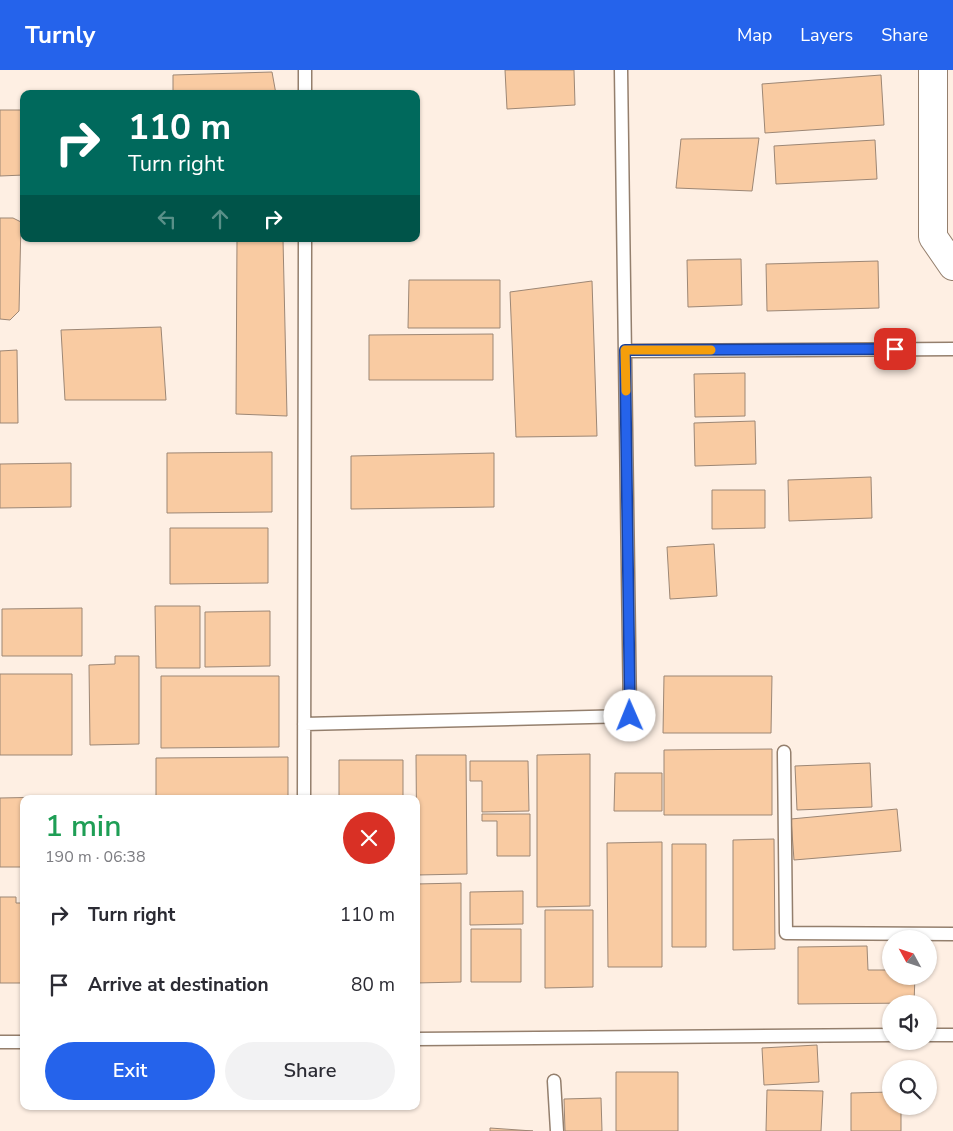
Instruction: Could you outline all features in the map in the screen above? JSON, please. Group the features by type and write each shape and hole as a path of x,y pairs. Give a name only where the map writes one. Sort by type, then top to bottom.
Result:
{"street":[{"path":"934,70 934,237 953,266"}],"lane":[{"path":"305,70 305,90"},
{"path":"304,724 630,716 621,70"},
{"path":"304,795 305,242"},
{"path":"625,350 953,349"},
{"path":"784,752 786,933 953,934"},
{"path":"420,1039 882,1035"},
{"path":"937,1035 953,1035"},
{"path":"0,1042 20,1042"},
{"path":"554,1081 557,1131"}],"building":[{"path":"505,70 574,70 575,105 507,109"},
{"path":"272,72 275,90 173,90 173,75"},
{"path":"881,75 884,125 765,133 762,84"},
{"path":"0,110 20,110 20,175 0,176"},
{"path":"759,138 752,191 676,188 681,139"},
{"path":"875,140 877,179 776,184 774,146"},
{"path":"0,218 13,218 20,222 19,311 10,320 0,319"},
{"path":"237,242 283,242 287,416 236,414"},
{"path":"741,259 742,305 688,307 687,260"},
{"path":"878,261 879,308 767,311 766,264"},
{"path":"409,280 500,280 500,328 408,328"},
{"path":"592,281 597,436 516,437 510,292"},
{"path":"161,327 166,400 65,400 61,330"},
{"path":"493,334 493,380 369,380 369,335"},
{"path":"17,350 18,423 0,423 0,351"},
{"path":"745,373 745,416 695,417 694,374"},
{"path":"755,421 756,464 695,466 694,423"},
{"path":"272,452 272,512 167,513 167,453"},
{"path":"494,453 494,507 351,509 351,456"},
{"path":"71,463 71,507 0,508 0,464"},
{"path":"871,477 872,518 789,521 788,480"},
{"path":"712,490 765,490 765,528 712,529"},
{"path":"170,528 268,528 268,583 170,584"},
{"path":"714,544 717,596 670,599 667,547"},
{"path":"155,606 200,606 200,668 156,668"},
{"path":"82,608 82,656 2,656 2,609"},
{"path":"270,611 270,666 205,667 205,612"},
{"path":"115,656 139,656 139,744 90,745 89,665 115,664"},
{"path":"0,674 72,674 72,755 0,755"},
{"path":"161,676 279,676 279,747 161,748"},
{"path":"664,676 772,676 771,733 663,733"},
{"path":"772,749 772,815 664,815 664,750"},
{"path":"590,754 590,906 537,907 537,755"},
{"path":"416,755 466,755 467,874 420,875 420,795 416,795"},
{"path":"288,757 288,795 156,795 156,758"},
{"path":"339,760 403,760 403,795 339,795"},
{"path":"470,761 528,761 529,811 482,812 482,781 470,781"},
{"path":"870,763 872,807 797,810 795,766"},
{"path":"615,773 662,773 662,811 614,811"},
{"path":"0,798 20,798 20,867 0,867"},
{"path":"897,809 901,851 794,860 791,819"},
{"path":"482,814 530,814 530,856 497,856 497,821 482,821"},
{"path":"774,839 775,949 733,950 733,840"},
{"path":"662,842 662,967 608,967 607,843"},
{"path":"672,844 706,844 706,947 672,947"},
{"path":"461,883 461,982 420,983 420,884"},
{"path":"523,891 523,924 470,925 470,892"},
{"path":"0,897 16,897 16,903 20,903 20,983 0,983"},
{"path":"545,910 593,910 593,987 545,988"},
{"path":"471,929 521,929 521,982 471,982"},
{"path":"867,946 868,970 882,970 882,985 915,985 914,995 882,995 882,1003 798,1004 798,947"},
{"path":"817,1045 819,1082 764,1085 762,1048"},
{"path":"616,1072 678,1072 678,1131 616,1131"},
{"path":"767,1090 823,1091 821,1131 766,1131"},
{"path":"882,1092 882,1115 901,1115 901,1131 851,1131 851,1093"},
{"path":"601,1098 602,1131 565,1131 564,1099"},
{"path":"490,1128 533,1131 490,1131"}],"slow traffic":[{"path":"626,391 625,350 711,350"}],"route":[{"path":"630,716 625,350 895,349"}]}
